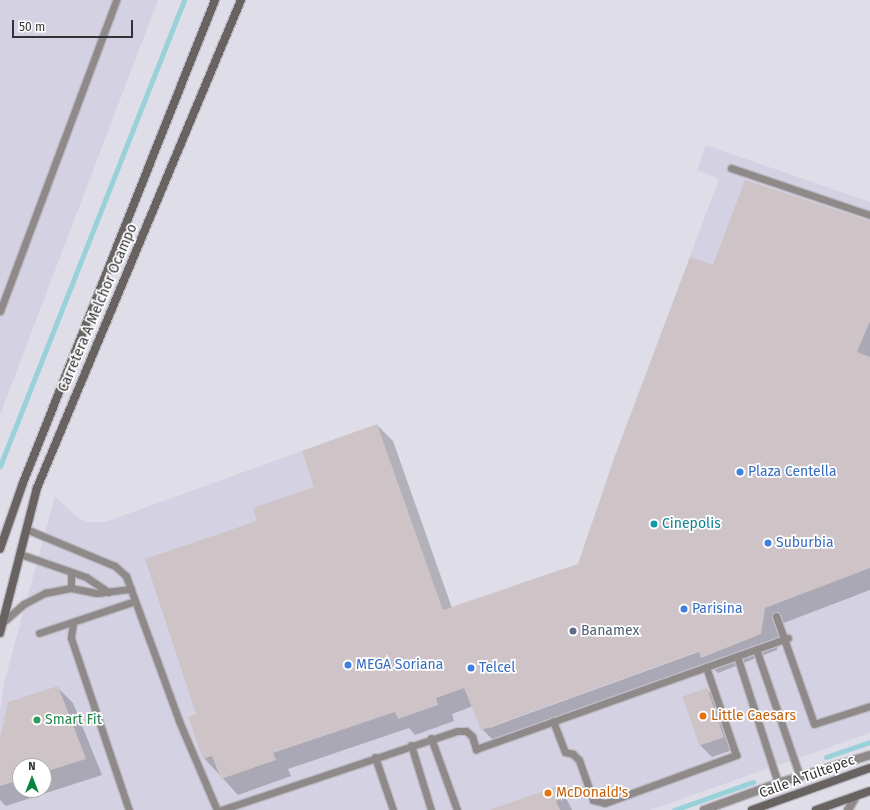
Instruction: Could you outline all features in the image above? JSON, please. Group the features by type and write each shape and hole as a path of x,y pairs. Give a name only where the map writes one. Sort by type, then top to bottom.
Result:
{"main road":[{"name":"Carretera A Melchor Ocampo","path":"0,549 23,483 215,0"},
{"name":"Carretera A Melchor Ocampo","path":"0,633 26,529 38,488 241,0"},
{"name":"Calle A Tultepec","path":"752,810 870,768"},
{"path":"816,810 870,791"}],"street":[{"path":"704,810 778,783 870,755"},
{"path":"848,810 856,796"}],"lane":[{"path":"0,311 116,0"},
{"path":"731,168 870,215"},
{"path":"26,529 115,566 126,576 179,721 217,810"},
{"path":"20,554 86,577 108,592"},
{"path":"71,572 71,588"},
{"path":"3,622 24,604 45,593 71,588 97,593 131,589"},
{"path":"39,633 73,623 135,601"},
{"path":"776,616 786,638 814,724 870,706"},
{"path":"73,623 71,638 129,810"},
{"path":"221,810 431,738 466,731 472,736 476,749 786,638"},
{"path":"756,649 800,777"},
{"path":"737,656 778,783"},
{"path":"553,721 565,752 573,754 579,760 593,800 599,803 611,801 736,754 706,667"},
{"path":"431,738 458,810"},
{"path":"411,745 432,810"},
{"path":"375,758 393,810"}],"shaded area":[{"path":"0,0 158,0 0,415"},
{"path":"706,145 870,202 870,733 650,810 0,810 0,713 4,683 55,496 78,518 87,522 105,522 377,424 443,610 578,564 615,456 719,179 697,170"}],"building":[{"name":"Plaza Centella","path":"745,180 870,221 870,321 857,352 870,357 870,568 765,608 761,634 701,658 699,651 481,730 464,688 436,698 438,705 398,719 395,712 273,753 276,760 221,779 212,756 203,759 188,717 196,714 145,559 257,521 253,508 314,487 302,451 377,424 443,610 578,564 615,456 690,257 713,265"},
{"name":"Smart Fit","path":"58,686 86,759 52,770 52,758 12,758 12,782 0,786 0,738 8,702"},
{"name":"Little Caesars","path":"707,688 724,737 699,746 682,696"},
{"name":"McDonald's","path":"555,787 561,799 556,801 560,810 489,810"}],"waterway":[{"path":"0,466 184,0"},
{"path":"826,757 870,742"},
{"path":"674,810 753,782"}],"place":[{"name":"Plaza Centella","path":"740,472"},
{"name":"Cinepolis","path":"654,524"},
{"name":"Suburbia","path":"768,543"},
{"name":"Parisina","path":"684,609"},
{"name":"Banamex","path":"573,631"},
{"name":"MEGA Soriana","path":"348,665"},
{"name":"Telcel","path":"471,668"},
{"name":"Little Caesars","path":"703,716"},
{"name":"Smart Fit","path":"37,720"},
{"name":"McDonald's","path":"548,793"}]}
